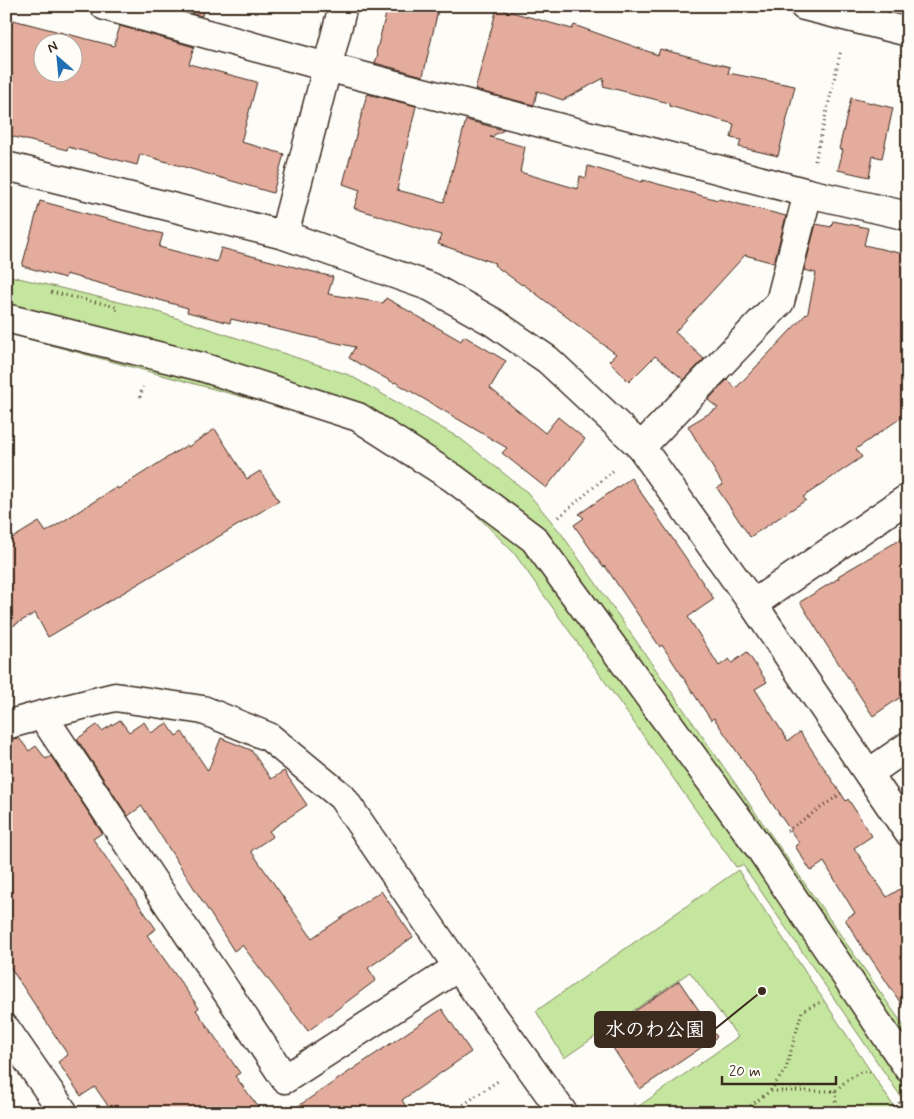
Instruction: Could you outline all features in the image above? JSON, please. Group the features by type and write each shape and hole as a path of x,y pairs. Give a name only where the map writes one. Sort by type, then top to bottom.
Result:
{"street":[{"path":"105,6 327,67 808,193 908,216"},
{"path":"284,235 343,6"},
{"path":"804,6 908,32"},
{"path":"6,166 284,235 431,287 493,322 548,360 641,447 753,604 908,832"},
{"path":"641,447 780,302 808,193"},
{"path":"6,318 202,367 358,417 453,478 534,539 761,850 908,1068"},
{"path":"753,604 908,498"},
{"path":"6,725 115,696 203,710 268,737 342,797 458,967 563,1113"},
{"path":"42,715 284,1079 458,967"},
{"path":"869,774 908,746"},
{"path":"6,1029 64,1113"}],"path":[{"path":"808,193 849,17"},
{"path":"568,509 605,478"},
{"path":"761,850 869,774"},
{"path":"744,1113 746,1109 770,1091 786,1069 802,1011 827,999 858,994"},
{"path":"451,1113 526,1062"},
{"path":"770,1091 835,1091 862,1070 871,1072"},
{"path":"835,1091 836,1103 841,1113"},
{"path":"634,1104 642,1113"},
{"path":"684,1113 700,1109 726,1110 731,1113"}],"green space":[{"path":"6,275 152,310 349,375 461,439 527,492 561,533 908,1032 908,1107 743,865 736,867 514,553 451,489 361,433 321,418 6,333"},
{"path":"738,870 898,1113 629,1113 738,1037 690,972 564,1058 536,1011"}],"building":[{"path":"165,6 204,6 202,16"},
{"path":"388,6 439,6 423,76 375,63"},
{"path":"497,8 572,29 574,25 658,55 660,49 730,67 728,73 795,86 778,156 739,147 741,140 731,138 734,124 669,106 669,103 603,86 604,78 563,100 537,91 534,105 475,90"},
{"path":"13,20 60,32 32,32 32,82 82,82 82,38 114,46 120,26 194,47 189,64 257,82 241,142 284,154 273,193 140,154 137,165 68,147 67,150 6,135 6,42"},
{"path":"367,94 416,106 397,190 444,202 466,120 504,130 490,137 525,147 520,172 578,189 580,176 586,178 588,166 642,182 643,180 786,216 774,263 745,255 675,332 704,359 684,380 655,356 629,382 609,361 616,354 523,284 494,265 495,263 438,244 441,235 354,208 360,190 343,184"},
{"path":"851,98 893,108 882,158 873,156 869,177 838,170 843,150 839,149"},
{"path":"40,201 163,234 159,247 217,262 221,248 333,277 328,294 383,303 386,298 461,341 464,336 506,361 490,388 545,433 558,417 585,439 546,488 502,453 507,448 395,382 349,358 355,347 231,319 230,323 187,312 188,308 66,274 65,278 22,266"},
{"path":"833,221 868,228 864,245 908,255 908,413 856,449 862,457 803,497 806,500 750,537 717,488 723,485 688,426 718,408 708,400 727,380 736,388 808,312 816,273 804,270 816,224 831,227"},
{"path":"215,429 247,479 260,471 279,501 48,637 35,613 6,630 6,542 39,522 46,532"},
{"path":"631,478 714,599 688,617 719,666 729,659 732,663 747,652 767,682 755,689 788,741 800,732 872,836 854,848 887,897 908,884 908,1014 867,955 845,919 855,913 824,862 811,871 795,846 799,843 714,718 711,720 662,645 660,647 605,566 603,567 574,525 584,518 579,514"},
{"path":"908,535 908,692 873,716 800,602 839,578 838,576"},
{"path":"120,720 129,732 144,722 151,733 167,723 176,736 182,732 208,771 221,738 251,750 271,779 284,771 307,805 269,831 273,836 251,851 312,938 381,891 413,937 368,968 376,980 308,1031 242,945 234,951 142,806 128,816 77,739 97,725 102,731"},
{"path":"19,738 29,751 36,746 46,759 51,756 102,833 93,839 156,929 147,935 199,1008 196,1010 240,1073 235,1076 263,1113 113,1113 95,1087 81,1096 58,1062 68,1055 6,961 6,740"},
{"path":"679,981 717,1037 640,1089 603,1033"},
{"path":"442,1009 471,1052 402,1100 410,1113 288,1113"}],"place":[{"name":"水のわ公園","path":"762,991"}]}
